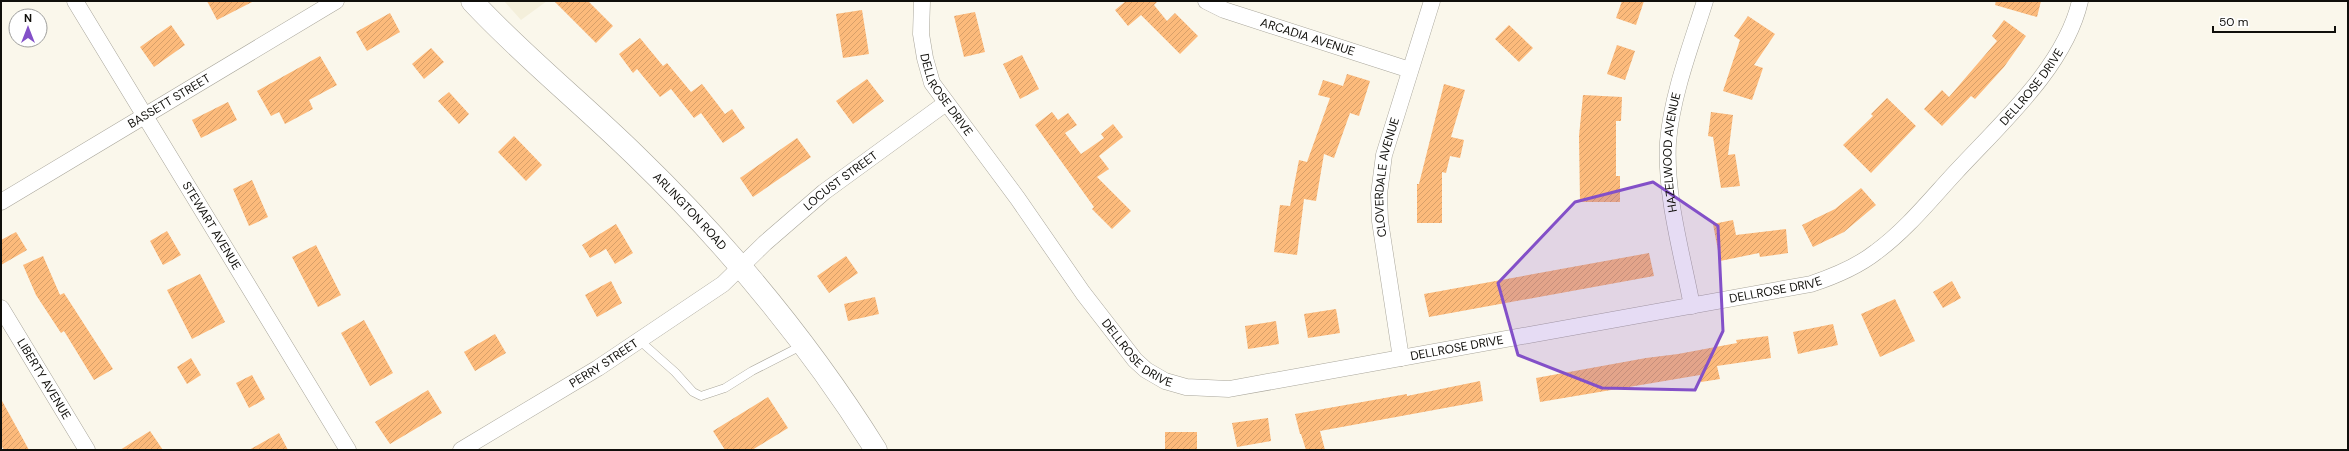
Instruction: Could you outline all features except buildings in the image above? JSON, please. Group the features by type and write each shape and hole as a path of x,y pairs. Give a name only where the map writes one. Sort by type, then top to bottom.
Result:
{"main road":[{"name":"ARLINGTON ROAD","path":"472,1 538,68 635,155 684,205 741,268 825,374 876,450"}],"street":[{"name":"STEWART AVENUE","path":"75,1 348,450"},
{"name":"BASSETT STREET","path":"1,202 336,1"},
{"name":"DELLROSE DRIVE","path":"922,1 921,34 925,58 932,82 1135,360 1146,370 1165,381 1186,387 1228,389 1812,284 1839,275 1876,253 1898,234 2012,112 2045,73 2067,37 2080,1"},
{"name":"ARCADIA AVENUE","path":"1206,1 1224,10 1410,70"},
{"name":"CLOVERDALE AVENUE","path":"1401,358 1380,222 1379,194 1384,155 1432,1"},
{"name":"HAZELWOOD AVENUE","path":"1692,306 1671,196 1668,168 1668,141 1681,77 1705,1"},
{"name":"LOCUST STREET","path":"741,268 765,243 824,192 946,103"},
{"name":"PERRY STREET","path":"460,450 598,368 723,284 741,268"},
{"name":"LIBERTY AVENUE","path":"1,308 87,450"}],"lane":[{"path":"639,340 675,372 693,392 701,396 725,388 752,371 802,345"}],"highlighted area":[{"path":"1653,182 1718,226 1723,331 1695,390 1602,388 1518,355 1498,283 1575,202"}],"shaded area":[{"path":"504,1 547,1 521,20"}]}
